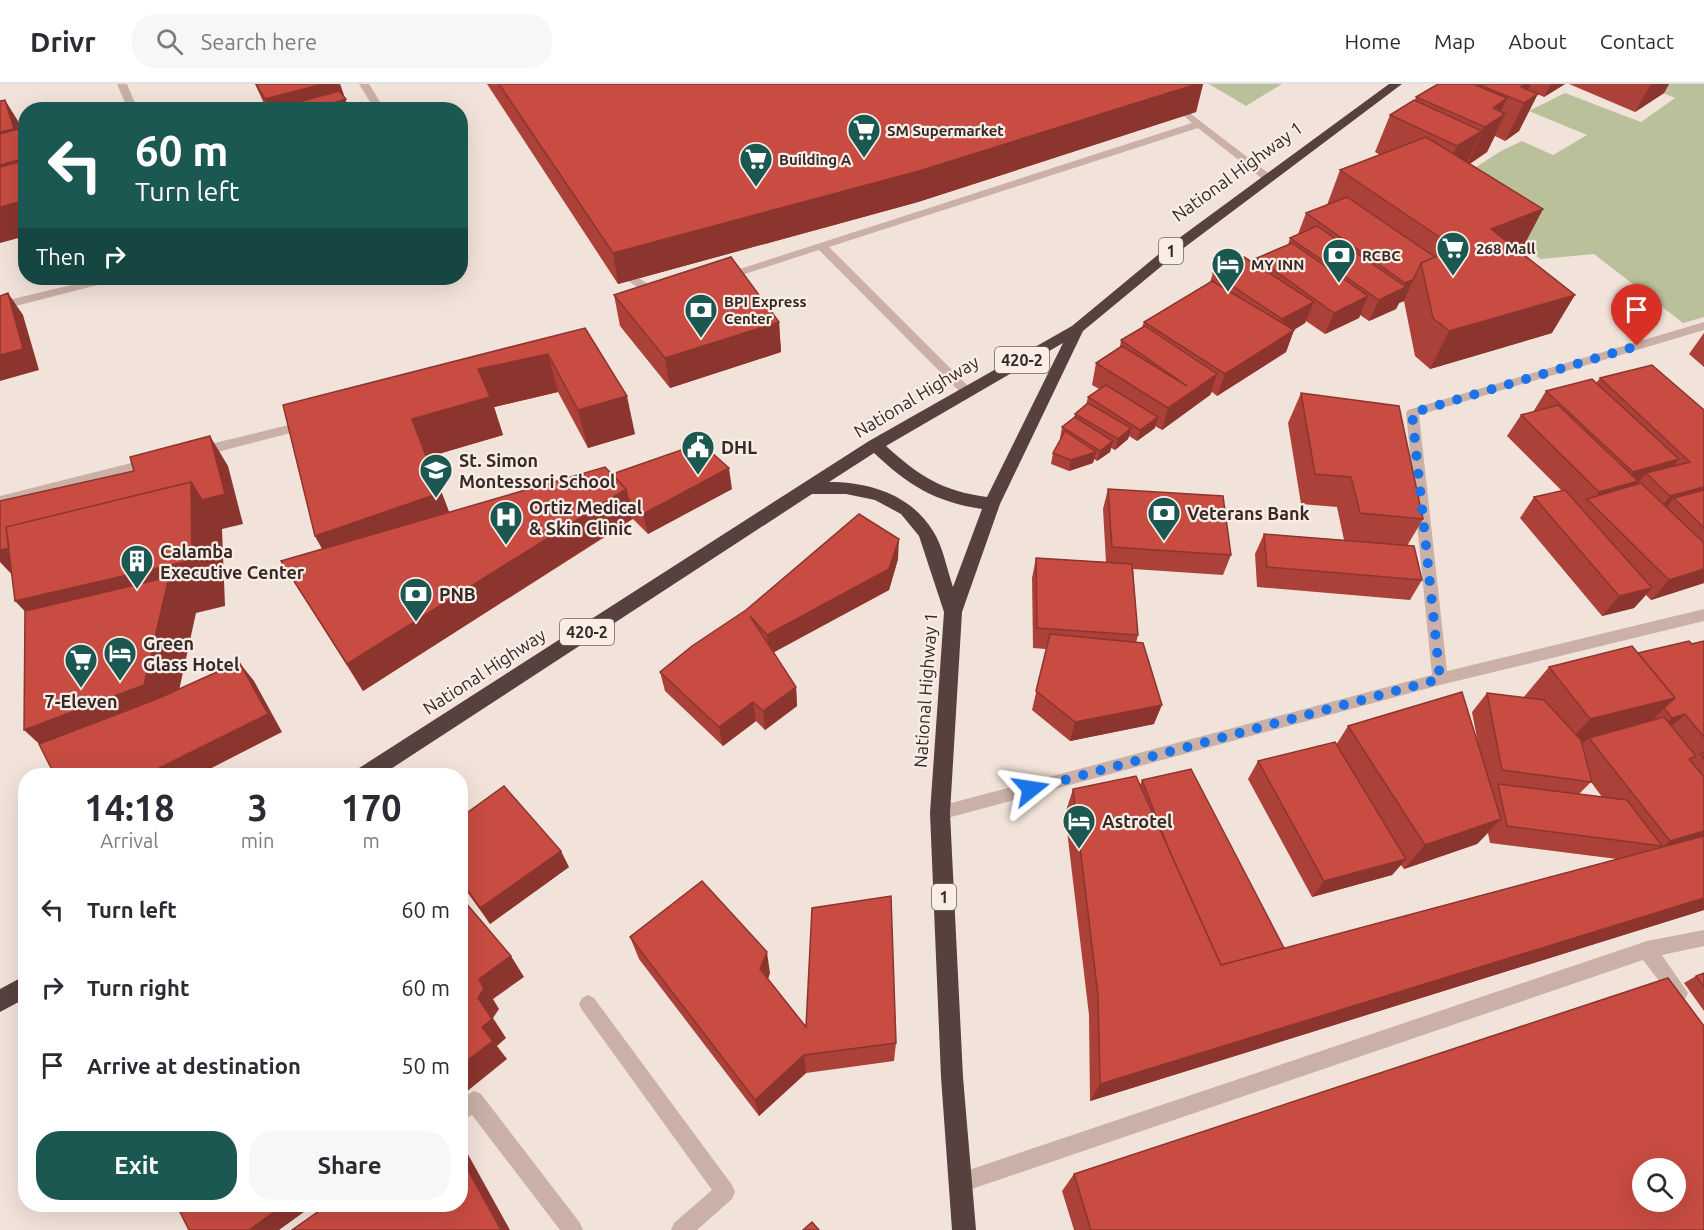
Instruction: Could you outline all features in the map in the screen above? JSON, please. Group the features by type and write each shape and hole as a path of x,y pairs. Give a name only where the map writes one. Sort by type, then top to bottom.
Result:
{"highway":[{"name":"National Highway 1","path":"964,1230 952,1077 940,813 953,612 992,504 1077,329 1176,247 1396,84"},
{"name":"National Highway","path":"375,768 875,445 1077,329"},
{"path":"875,445 904,472 927,489 957,500 992,504"},
{"name":"1","path":"811,488 846,488 879,495 907,510 927,534 953,612"},
{"path":"0,1001 18,990"}],"street":[{"path":"122,84 130,102"},
{"path":"364,84 375,102"},
{"path":"1187,114 1268,178"},
{"path":"712,281 1200,124"},
{"path":"822,247 966,391"},
{"path":"633,279 644,287 678,287"},
{"path":"0,306 85,285"},
{"path":"1440,679 1412,413 1704,326"},
{"path":"185,455 324,421"},
{"path":"0,501 162,461"},
{"path":"940,813 1440,679 1704,615"},
{"path":"960,1183 1647,950 1704,938"},
{"path":"1647,950 1691,1010"},
{"path":"588,1004 725,1192 681,1230"},
{"path":"468,1106 474,1101 573,1230"}],"green space":[{"path":"1209,84 1282,84 1246,106"},
{"path":"1642,84 1704,84 1704,317 1683,323 1594,254 1541,259 1437,192 1501,151 1522,141 1553,155 1587,135 1529,111 1565,93 1641,122 1675,98"}],"building":[{"path":"256,84 323,84 265,99"},
{"name":"Building A","path":"499,84 1197,84 919,171 613,253"},
{"path":"1438,84 1473,84 1507,98 1493,108 1505,114 1485,127 1416,97"},
{"path":"1478,84 1525,84 1521,87 1538,94 1524,103"},
{"path":"339,91 346,99 336,102 298,102"},
{"path":"5,100 14,129 0,132 0,101"},
{"path":"1414,100 1482,131 1457,146 1390,115"},
{"path":"18,129 18,160 0,165 0,134"},
{"path":"1426,137 1543,209 1491,229 1575,295 1449,331 1433,318 1421,263 1456,248 1340,170"},
{"path":"18,162 18,202 0,207 0,167"},
{"path":"1347,197 1435,257 1421,263 1413,280 1405,283 1306,213"},
{"path":"1317,226 1406,287 1379,300 1290,238"},
{"path":"1292,243 1368,296 1334,313 1257,258"},
{"path":"731,257 779,322 665,358 614,295"},
{"path":"1244,257 1314,302 1282,319 1213,273"},
{"path":"1212,281 1294,330 1225,374 1144,322"},
{"path":"8,293 23,349 0,355 0,296"},
{"path":"1145,326 1217,374 1168,408 1096,363 1122,346 1187,386 1121,340"},
{"path":"585,328 627,396 578,410 548,354 478,369 490,397 412,419 440,493 315,536 283,405"},
{"path":"1652,365 1704,410 1704,487 1670,496 1646,473 1690,462 1600,378"},
{"path":"1592,379 1679,459 1633,472 1546,391"},
{"path":"1106,385 1158,417 1140,430 1088,397"},
{"path":"1301,393 1399,406 1423,519 1360,513 1351,477 1315,474"},
{"path":"1088,403 1131,428 1118,439 1075,414"},
{"path":"1558,405 1638,481 1599,492 1521,415"},
{"path":"1075,417 1113,441 1100,451 1062,427"},
{"path":"1065,431 1096,452 1071,460 1053,453"},
{"path":"210,436 225,494 202,500 191,482 6,527 9,548 0,550 0,501 134,471 130,457"},
{"path":"701,443 729,468 643,514 628,498 626,489 612,474"},
{"path":"605,467 626,489 347,664 281,561"},
{"path":"191,482 192,560 15,601 6,527"},
{"path":"1641,483 1704,543 1704,569 1669,580 1587,499"},
{"path":"1108,489 1223,496 1231,555 1112,547"},
{"path":"1565,490 1652,588 1619,596 1534,497"},
{"path":"1704,490 1704,528 1674,498"},
{"path":"859,514 899,539 889,569 767,635 750,616 796,687 763,711 753,702 719,727 660,672 692,646 746,610"},
{"path":"1264,534 1414,546 1422,580 1267,567"},
{"path":"1036,558 1132,564 1138,635 1037,628"},
{"path":"169,577 144,685 24,730 25,611"},
{"path":"1050,634 1143,643 1162,705 1075,722 1036,691"},
{"path":"1689,641 1692,644 1704,641 1704,737 1685,714 1672,718 1664,708 1675,698 1638,653"},
{"path":"1632,646 1675,698 1590,719 1549,667"},
{"path":"239,662 268,714 159,768 51,768 39,744 157,699"},
{"path":"1462,692 1501,819 1425,845 1348,726"},
{"path":"1487,693 1544,700 1581,740 1592,782 1502,770"},
{"path":"1664,717 1696,756 1689,759 1704,777 1704,831 1670,841 1589,738"},
{"path":"1335,742 1406,859 1324,881 1258,761"},
{"path":"1191,769 1284,948 1221,965 1169,850 1142,780"},
{"path":"1136,776 1221,965 1704,836 1704,898 1100,1084 1098,995 1073,789"},
{"path":"1498,784 1627,800 1662,846 1507,826"},
{"path":"504,786 561,851 480,908 468,891 468,812"},
{"path":"702,881 767,952 760,969 806,1027 812,908 891,896 896,1043 804,1055 755,1100 630,937"},
{"path":"468,905 511,956 479,979 484,989 478,998 492,1019 482,1027 493,1041 468,1060"},
{"path":"1704,973 1704,987 1696,976"},
{"path":"1668,978 1704,1026 1704,1230 1091,1230 1074,1174"},
{"path":"468,1170 501,1230 292,1230 318,1212 468,1212"},
{"path":"180,1212 274,1212 249,1230 189,1230"},
{"path":"812,1222 819,1230 803,1230"}],"place":[{"name":"SM Supermarket","path":"864,159"},
{"name":"Building A","path":"756,188"},
{"name":"268 Mall","path":"1453,277"},
{"name":"RCBC","path":"1339,284"},
{"name":"MY INN","path":"1228,293"},
{"name":"BPI Express Center","path":"701,339"},
{"name":"DHL","path":"698,476"},
{"name":"St. Simon Montessori School","path":"436,499"},
{"name":"Veterans Bank","path":"1164,542"},
{"name":"Ortiz Medical & Skin Clinic","path":"506,546"},
{"name":"Calamba Executive Center","path":"137,590"},
{"name":"PNB","path":"416,623"},
{"name":"Green Glass Hotel","path":"120,682"},
{"name":"7-Eleven","path":"81,689"},
{"name":"Astrotel","path":"1079,850"}],"route":[{"path":"1031,789 1440,679 1412,413 1637,346"}]}
